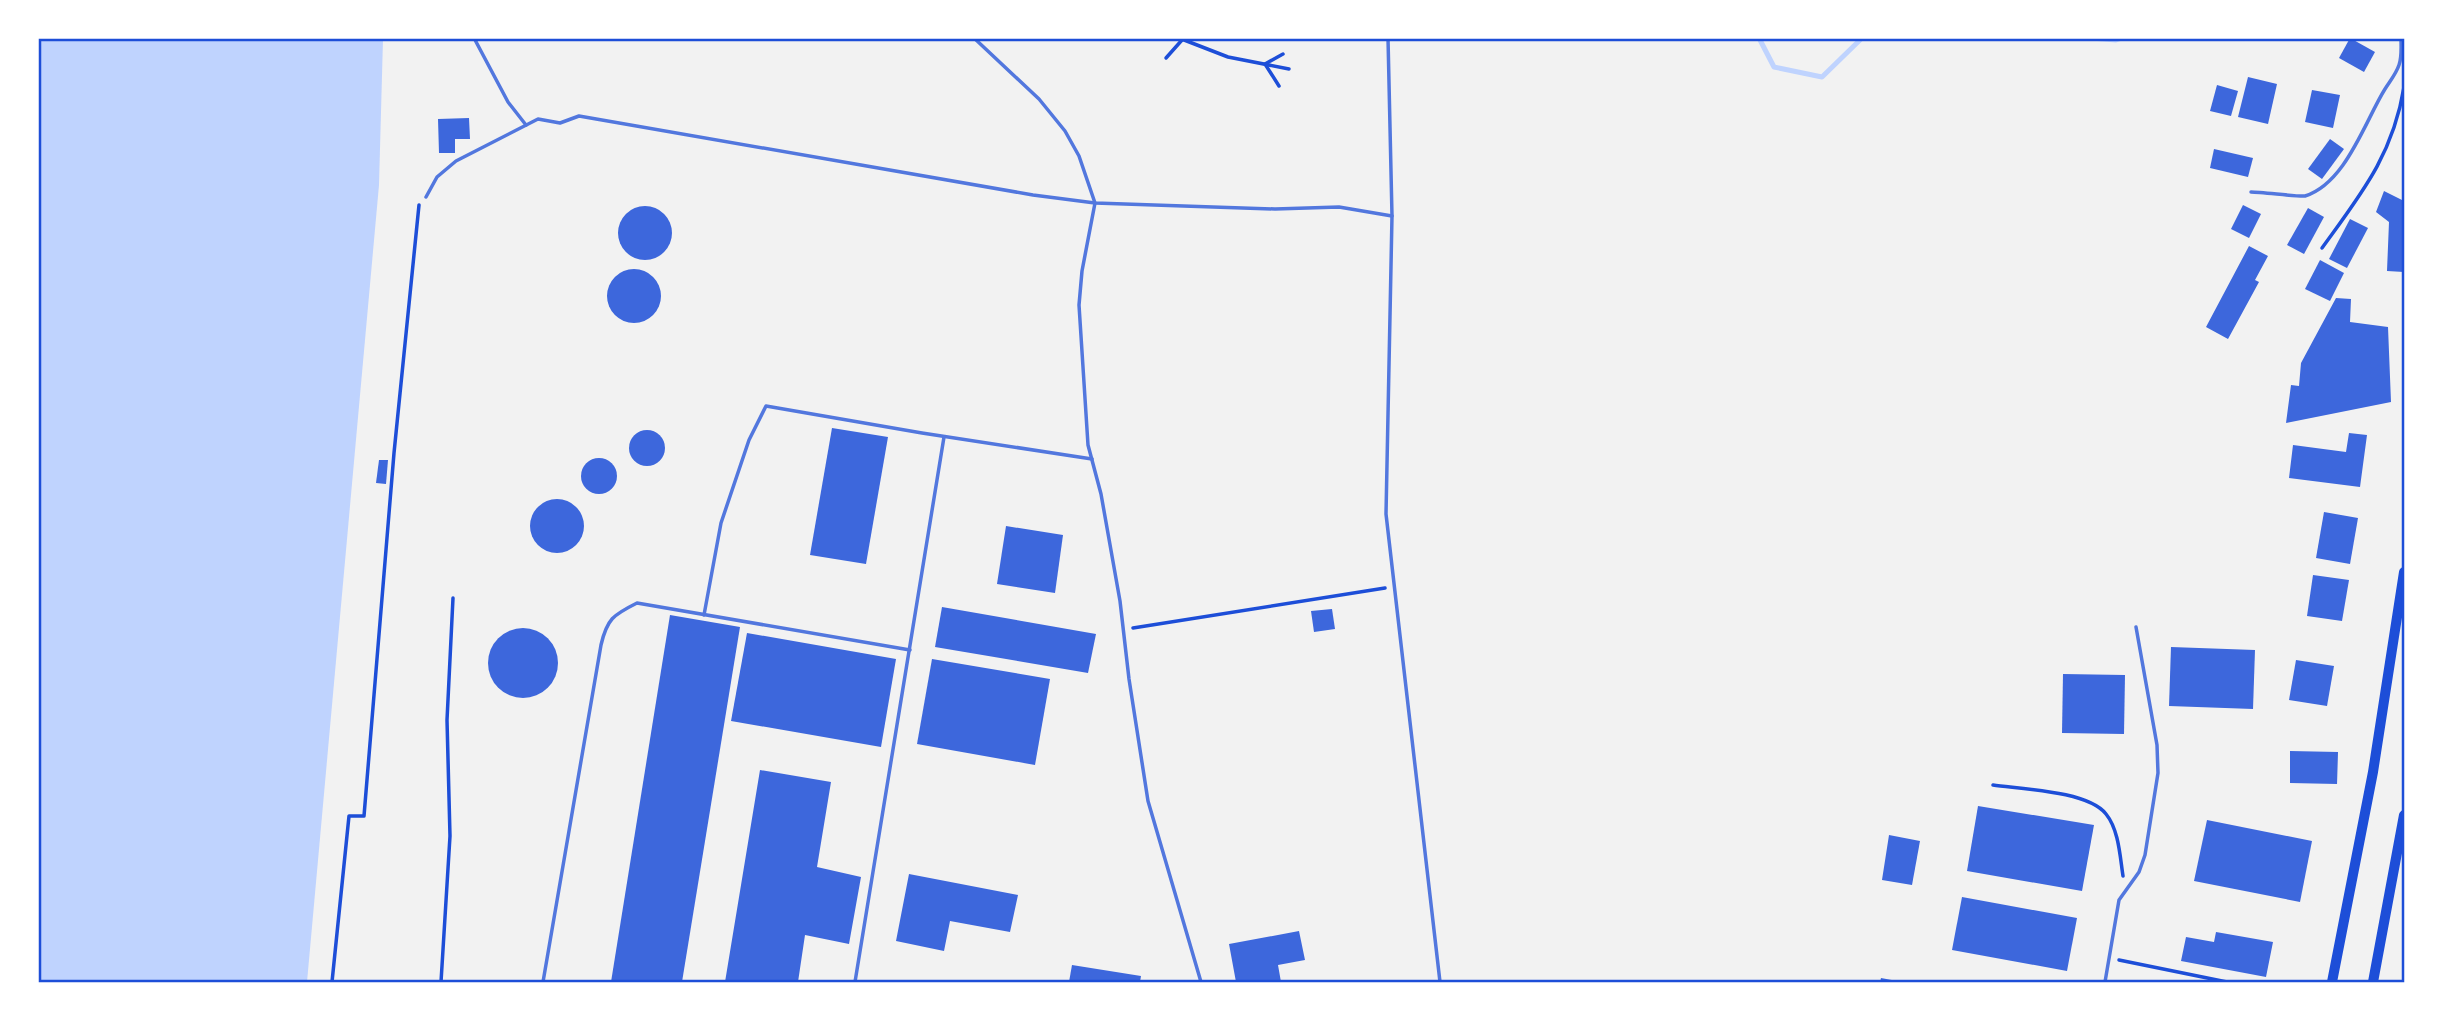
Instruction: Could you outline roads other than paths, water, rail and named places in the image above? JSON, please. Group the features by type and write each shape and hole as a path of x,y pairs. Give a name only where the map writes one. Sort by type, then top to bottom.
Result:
{"main road":[{"path":"2332,982 2372,772 2404,572"},
{"path":"2373,982 2404,815"}],"lane":[{"path":"474,38 508,102 526,125"},
{"path":"974,38 1040,99 1065,131 1079,156 1095,203 1082,271 1079,306 1088,445 1101,494 1148,801 1201,982"},
{"path":"1388,38 1392,216 1386,514 1440,982"},
{"path":"2251,192 2302,196 2319,189 2329,181 2352,150 2396,72 2400,62 2401,38"},
{"path":"426,197 437,177 456,161 538,120 560,123 579,116 1033,195 1095,203 1339,207 1392,216"},
{"path":"704,615 721,523 749,440 766,406 1092,459"},
{"path":"855,982 944,437"},
{"path":"543,982 606,625 617,613 637,603 910,650"},
{"path":"2105,982 2119,900 2139,872 2145,855 2158,773 2157,745 2136,627"}],"water":[{"path":"38,39 383,39 379,185 307,982 39,982"}],"waterway":[{"path":"1759,38 1774,67 1822,77 1862,38"},
{"path":"2091,38 2122,38"}]}
